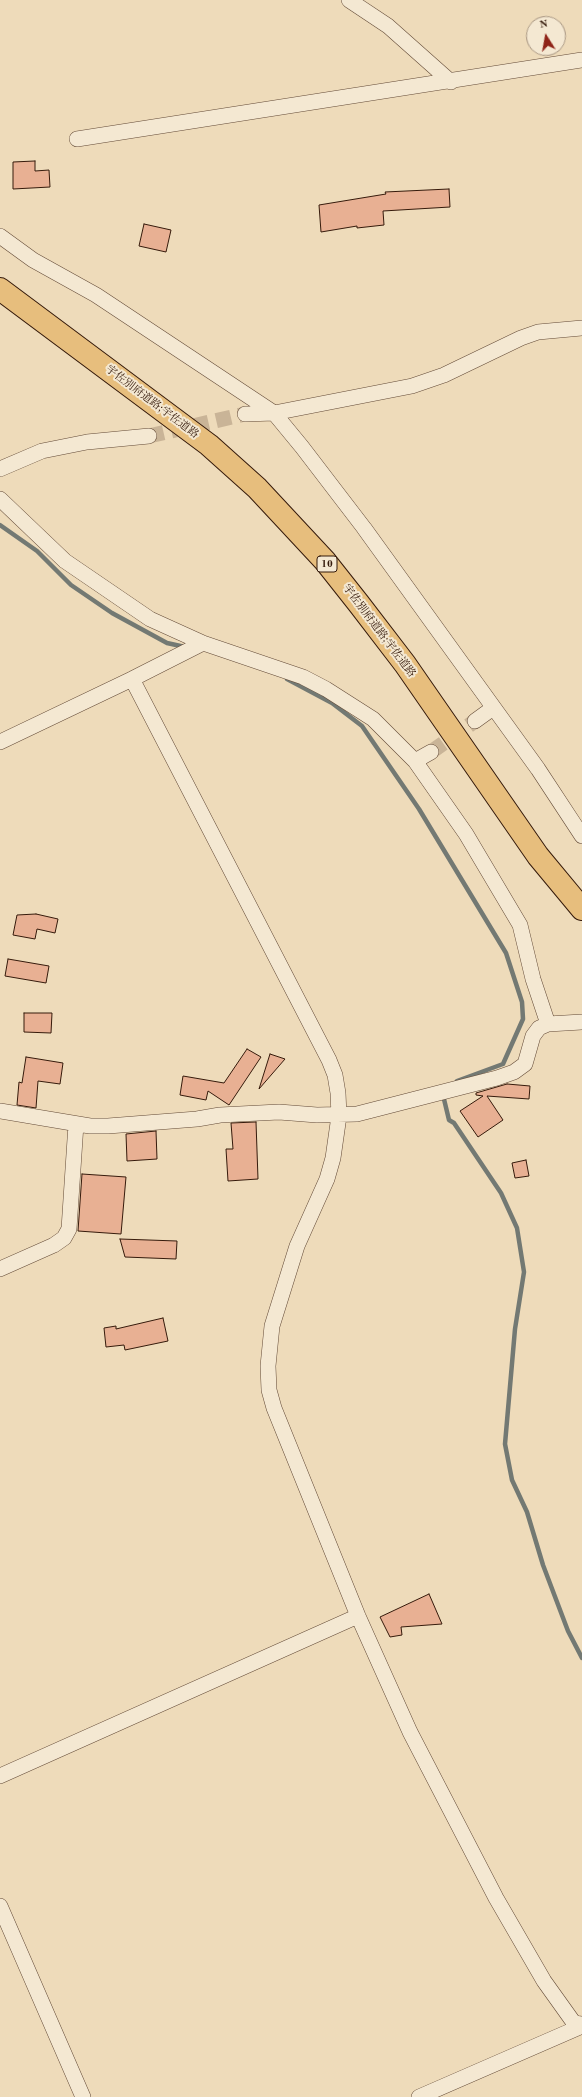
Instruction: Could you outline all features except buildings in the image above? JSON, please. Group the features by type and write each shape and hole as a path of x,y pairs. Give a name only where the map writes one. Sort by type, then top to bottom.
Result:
{"highway":[{"name":"宇佐別府道路;宇佐道路","path":"0,290 209,445 257,488 325,561 359,604 405,664 499,802 538,856 582,909"}],"street":[{"path":"348,0 388,26 451,82"},
{"path":"78,139 147,126 451,82 582,60"},
{"path":"0,236 33,260 96,295 274,413 364,528 538,769 582,836"},
{"path":"245,414 274,413 412,386 444,376 521,338 538,332 582,328"},
{"path":"0,469 42,451 87,442 149,436"},
{"path":"0,499 65,561 96,584 150,620 203,643 277,667 326,689 373,720 414,761 466,834 520,925 533,979 548,1024"},
{"path":"0,742 132,679 203,643"},
{"path":"132,679 329,1060 335,1075 338,1093 339,1116 333,1158 327,1179 297,1246 272,1326 269,1344 269,1390 274,1408 358,1616 410,1732 496,1898 544,1980 574,2023 582,2025"},
{"path":"475,721 493,708"},
{"path":"414,761 431,752"},
{"path":"0,1111 76,1124 108,1126 197,1119 220,1115 279,1112 339,1116 372,1111 433,1096 514,1072 525,1064 533,1036 539,1028 548,1024 582,1022"},
{"path":"0,1269 54,1245 64,1238 69,1229 76,1124"},
{"path":"0,1776 358,1616"},
{"path":"0,1906 83,2097"},
{"path":"419,2097 582,2025"}],"waterway":[{"path":"0,525 37,551 71,585 112,613 167,643 185,647"},
{"path":"287,679 332,703 362,726 419,809 506,953 522,1002 523,1019 503,1064 457,1081"},
{"path":"443,1095 449,1120 454,1123 501,1193 517,1228 524,1272 515,1329 505,1444 512,1480 527,1512 543,1565 568,1631 582,1658"}],"tunnel":[{"path":"149,436 245,414"},
{"path":"431,752 475,721"}]}
